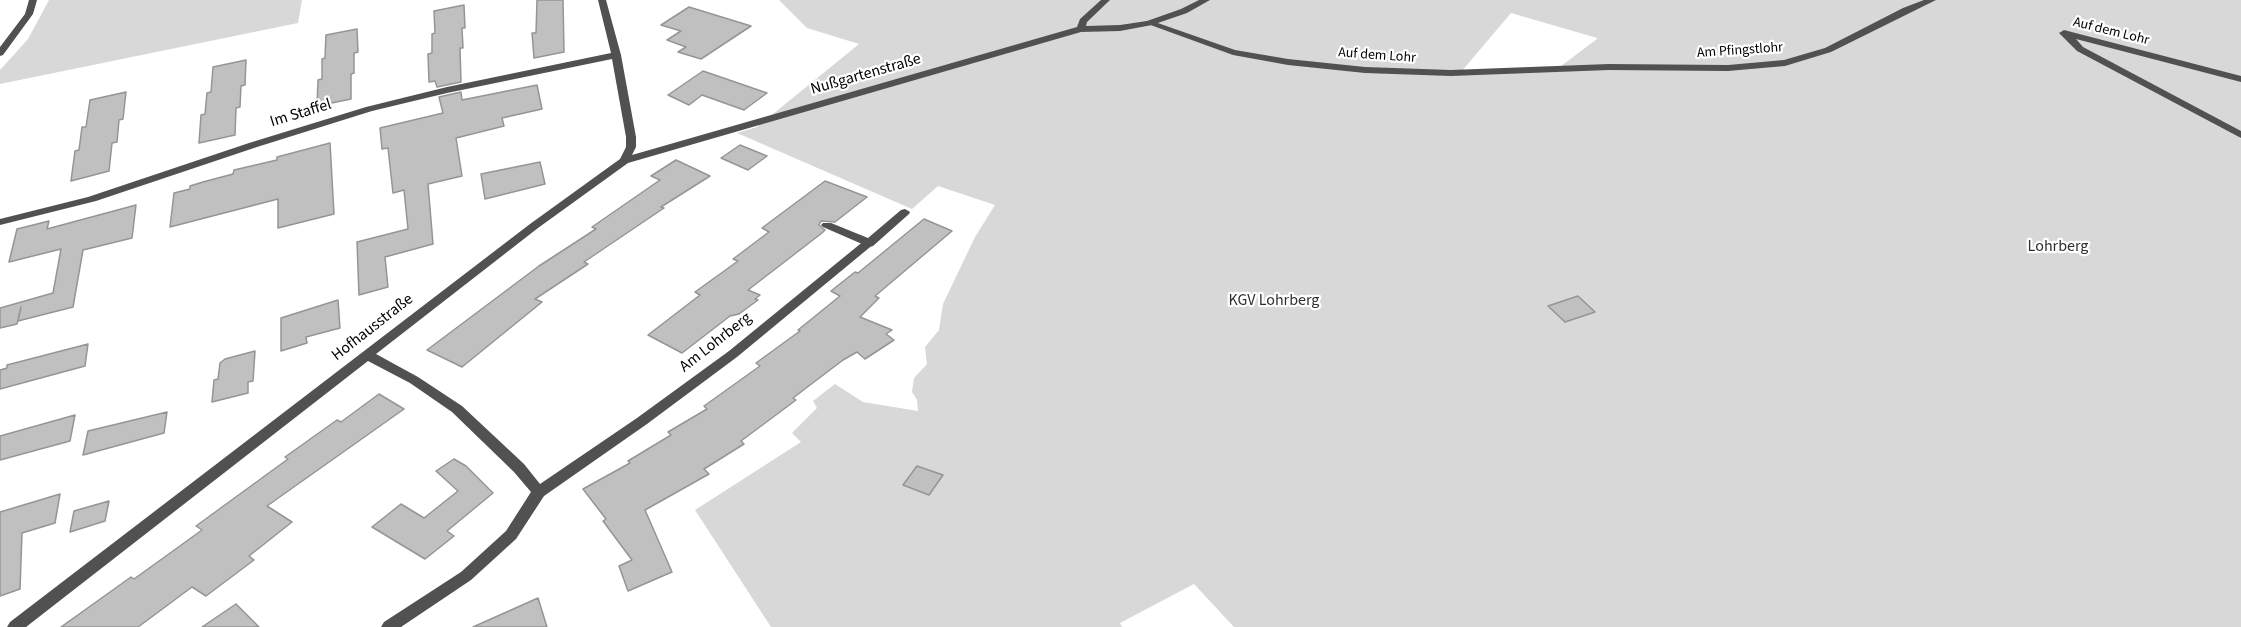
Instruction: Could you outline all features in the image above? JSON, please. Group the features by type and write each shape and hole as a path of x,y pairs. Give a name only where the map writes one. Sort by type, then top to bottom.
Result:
{"street":[{"path":"0,53 29,14 33,0"},
{"path":"602,0 616,55 631,137 631,147 624,161"},
{"path":"1081,29 1083,21 1106,0"},
{"name":"Nußgartenstraße","path":"624,161 1081,29 1120,28 1149,23 1184,11 1206,0"},
{"name":"Am Pfingstlohr","path":"1609,68 1728,68 1785,63 1828,50 1906,10 1932,0"},
{"name":"Auf dem Lohr","path":"1149,23 1233,52 1310,64 1451,73 1609,68"},
{"name":"Auf dem Lohr","path":"2241,79 2064,33 2080,49 2241,135"},
{"name":"Im Staffel","path":"0,222 92,199 253,145 369,110 447,90 616,55"},
{"name":"Hofhausstraße","path":"15,627 534,226 624,161"},
{"name":"Am Lohrberg","path":"390,627 466,576 511,535 539,492 642,421 733,354 905,212"},
{"path":"827,225 869,243"},
{"path":"367,355 414,380 457,409 519,468 539,492"}],"green space":[{"path":"49,0 302,0 298,23 0,84 0,70 28,39"},
{"name":"KGV Lohrberg","path":"779,0 2241,0 2241,137 2239,137 2241,139 2241,627 1234,627 1194,584 1120,623 1122,627 771,627 695,510 801,442 792,433 817,408 813,401 835,384 863,402 918,411 917,400 912,392 914,378 927,364 925,347 939,330 943,304 975,237 995,205 938,186 912,209 737,133 757,127 859,44 807,28","holes":["1511,13 1597,38 1557,69 1461,72"]}],"building":[{"path":"537,0 563,0 564,52 534,58 532,33 536,33"},
{"path":"464,5 465,28 462,28 463,48 460,48 461,82 437,87 435,81 429,82 428,54 432,53 432,34 435,33 434,11"},
{"path":"689,7 751,26 701,59 678,52 686,47 667,40 681,31 661,25"},
{"path":"357,29 358,52 354,53 351,99 317,106 318,80 322,79 322,59 325,58 326,35"},
{"path":"246,60 245,85 241,86 240,107 236,108 235,135 199,143 201,115 205,114 207,93 211,92 213,67"},
{"path":"703,71 767,93 744,110 702,95 689,105 668,95"},
{"path":"537,85 542,109 502,118 504,126 456,138 462,176 428,184 433,244 385,257 388,287 359,295 357,242 408,229 404,190 393,193 388,148 382,149 380,128 443,113 439,97 461,92 462,100"},
{"path":"126,92 123,119 119,120 117,142 112,143 109,171 71,181 75,151 79,150 82,127 86,127 90,100"},
{"path":"330,143 334,214 278,228 278,199 170,227 174,193 233,174 234,170 277,160 277,157"},
{"path":"740,145 767,156 748,170 721,158"},
{"path":"676,160 710,176 661,207 664,208 584,262 588,264 535,299 542,302 462,367 427,350 539,266 596,229 592,227 660,180 651,176"},
{"path":"540,162 545,184 485,199 481,174"},
{"path":"825,181 867,197 835,222 821,221 819,225 825,230 822,233 748,290 760,295 755,299 758,300 739,314 730,316 682,353 648,335 700,295 695,292 738,261 733,259 769,232 762,228"},
{"path":"136,205 132,238 83,250 73,307 18,321 21,307 17,324 0,328 0,308 53,293 61,249 9,262 17,229 49,221 47,229"},
{"path":"924,219 952,231 875,296 879,298 860,317 892,330 886,334 894,340 865,359 857,352 843,360 793,398 796,400 741,441 744,444 704,469 709,474 645,510 672,572 628,591 619,566 632,560 603,521 606,519 583,489 630,463 628,461 671,435 668,432 707,409 704,406 760,366 756,363 800,331 798,330 840,296 831,291 855,272 858,273"},
{"path":"1578,296 1595,312 1565,322 1548,306"},
{"path":"338,300 340,328 306,337 307,343 281,351 281,318"},
{"path":"88,344 85,366 0,389 0,370 7,368 7,365"},
{"path":"255,351 253,381 248,382 248,393 212,402 214,380 218,379 220,363 225,359"},
{"path":"379,394 404,409 267,506 292,522 249,556 254,560 206,596 192,587 138,627 61,627 131,577 134,579 202,530 196,526 288,459 285,457 337,420 341,422"},
{"path":"167,412 164,433 83,455 88,431"},
{"path":"75,415 70,441 0,460 0,436"},
{"path":"454,459 466,466 493,493 447,531 454,536 425,559 372,527 401,504 424,518 458,491 436,471"},
{"path":"917,466 943,475 929,495 903,485"},
{"path":"60,494 55,523 22,533 20,589 0,596 0,512"},
{"path":"109,501 105,521 70,532 74,511"},
{"path":"538,598 547,627 473,627"},
{"path":"236,604 259,627 202,627"}],"park label":[{"name":"Lohrberg","path":"2058,247"}]}
